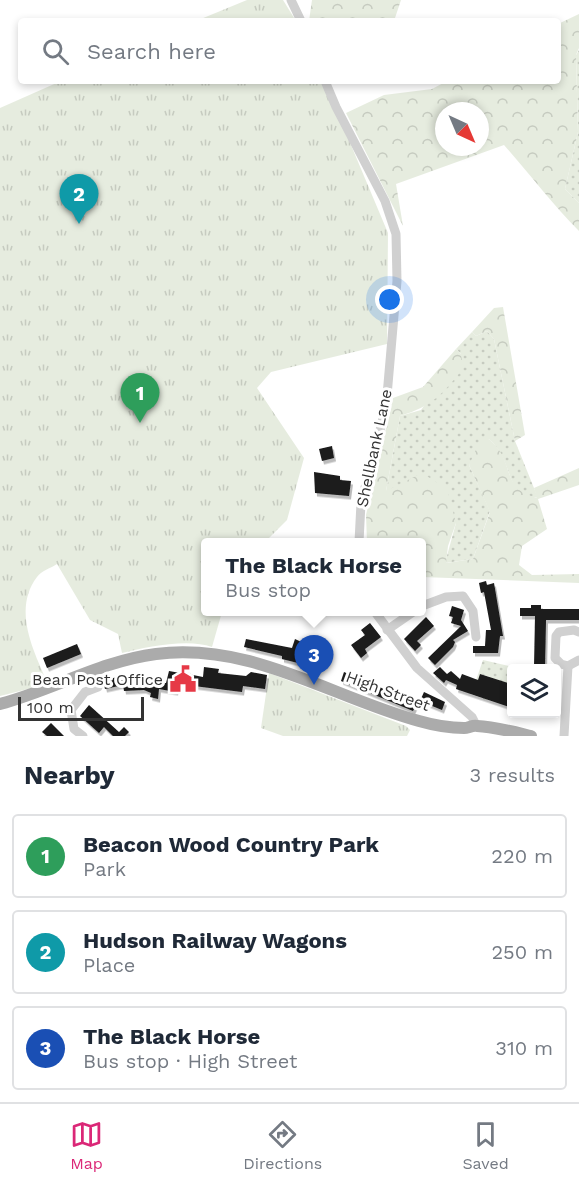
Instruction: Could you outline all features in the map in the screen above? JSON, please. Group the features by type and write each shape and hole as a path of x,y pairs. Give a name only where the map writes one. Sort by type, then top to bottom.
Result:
{"main road":[{"name":"High Street","path":"0,704 43,690 113,662 157,654 221,656 291,672 416,720 454,728 476,725 531,736"}],"street":[{"path":"291,0 300,18"},
{"name":"Shellbank Lane","path":"327,84 336,107 385,201 396,234 397,281 386,407 361,503 359,538"},
{"path":"426,604 446,597 463,596 473,611 476,637"},
{"path":"378,616 417,668 472,717 476,725"},
{"path":"387,630 407,616"},
{"path":"579,632 564,630 556,636 555,658 561,664 568,666 579,660"},
{"path":"564,736 568,666"},
{"path":"83,736 74,729 72,710 85,692 98,687 92,670"}],"green space":[{"path":"247,0 283,0 294,18 203,18"},
{"path":"312,0 401,0 395,18 309,18"},
{"path":"579,14 579,48 576,55 578,132 565,189 579,203 579,231 504,145 489,150 489,102 435,102 435,156 474,156 396,184 403,226 346,113 384,95 432,89 441,84 561,84 561,23"},
{"path":"579,50 579,203 565,189 578,132 576,55"},
{"path":"54,84 325,84 388,233 387,344 271,372 257,388 304,458 287,520 269,538 201,538 201,616 221,616 212,647 179,643 122,653 118,634 90,620 57,564 37,577 26,603 28,631 48,684 0,696 0,108"},
{"path":"503,307 525,435 515,441 494,339 487,331 476,336 472,332 494,308"},
{"path":"487,331 494,339 515,441 538,498 522,494 516,489 501,453 489,439 469,465 490,511 473,559 445,563 456,523 386,491 400,416 421,410 461,354 456,349 472,332 476,336"},
{"path":"456,349 461,354 463,369 449,385 429,403 400,416 386,491 422,473 447,489 456,523 448,546 446,563 473,559 490,512 469,465 478,445 489,439 498,448 517,488 537,498 534,488 579,468 579,485 538,499 547,529 522,546 519,565 532,575 579,574 579,583 426,577 426,538 367,538 366,515 393,398 423,387"},
{"path":"483,660 507,666 505,701 493,680 487,700 483,699 490,677 480,674 476,687 474,686"},
{"path":"269,673 406,726 410,730 407,736 283,736 261,728"}],"building":[{"path":"332,446 334,458 322,461 319,449"},
{"path":"314,472 340,476 340,480 351,481 349,496 315,493"},
{"path":"486,581 487,585 494,583 503,636 500,636 498,653 473,653 473,646 485,646 486,630 491,630 484,592 481,593 479,583"},
{"path":"531,605 541,605 541,609 579,609 579,620 546,620 545,664 534,664 535,616 520,616 520,608 531,608"},
{"path":"452,606 464,610 461,620 468,631 453,640 455,642 453,647 435,665 428,658 461,626 451,623 453,617 449,616"},
{"path":"426,617 434,626 417,641 421,645 415,651 404,639"},
{"path":"370,623 381,637 365,649 367,653 361,658 351,645 365,635 361,630"},
{"path":"246,639 292,648 295,639 312,647 303,664 282,659 282,656 244,647"},
{"path":"77,644 81,654 47,668 43,658"},
{"path":"204,667 219,669 218,673 246,676 251,672 267,675 265,689 243,686 242,692 178,684 176,692 159,689 158,699 150,697 151,693 144,690 124,691 123,685 105,689 103,680 118,677 119,680 166,683 169,671 180,673 181,669 189,670 188,674 203,677"},
{"path":"440,667 447,674 451,671 460,679 462,674 478,680 480,674 507,683 507,706 456,689 457,685 446,680 444,683 433,673"},
{"path":"344,672 417,703 413,711 341,681"},
{"path":"424,692 445,702 442,710 420,701"},
{"path":"89,705 119,732 124,727 129,732 125,736 113,736 104,727 99,733 80,716"},
{"path":"51,723 64,736 47,736 42,732"}],"place":[{"name":"Hudson Railway Wagons","path":"79,224"},
{"name":"Beacon Wood Country Park","path":"140,423"},
{"name":"Bean Post Office","path":"183,679"},
{"name":"The Black Horse","path":"314,685"}]}
